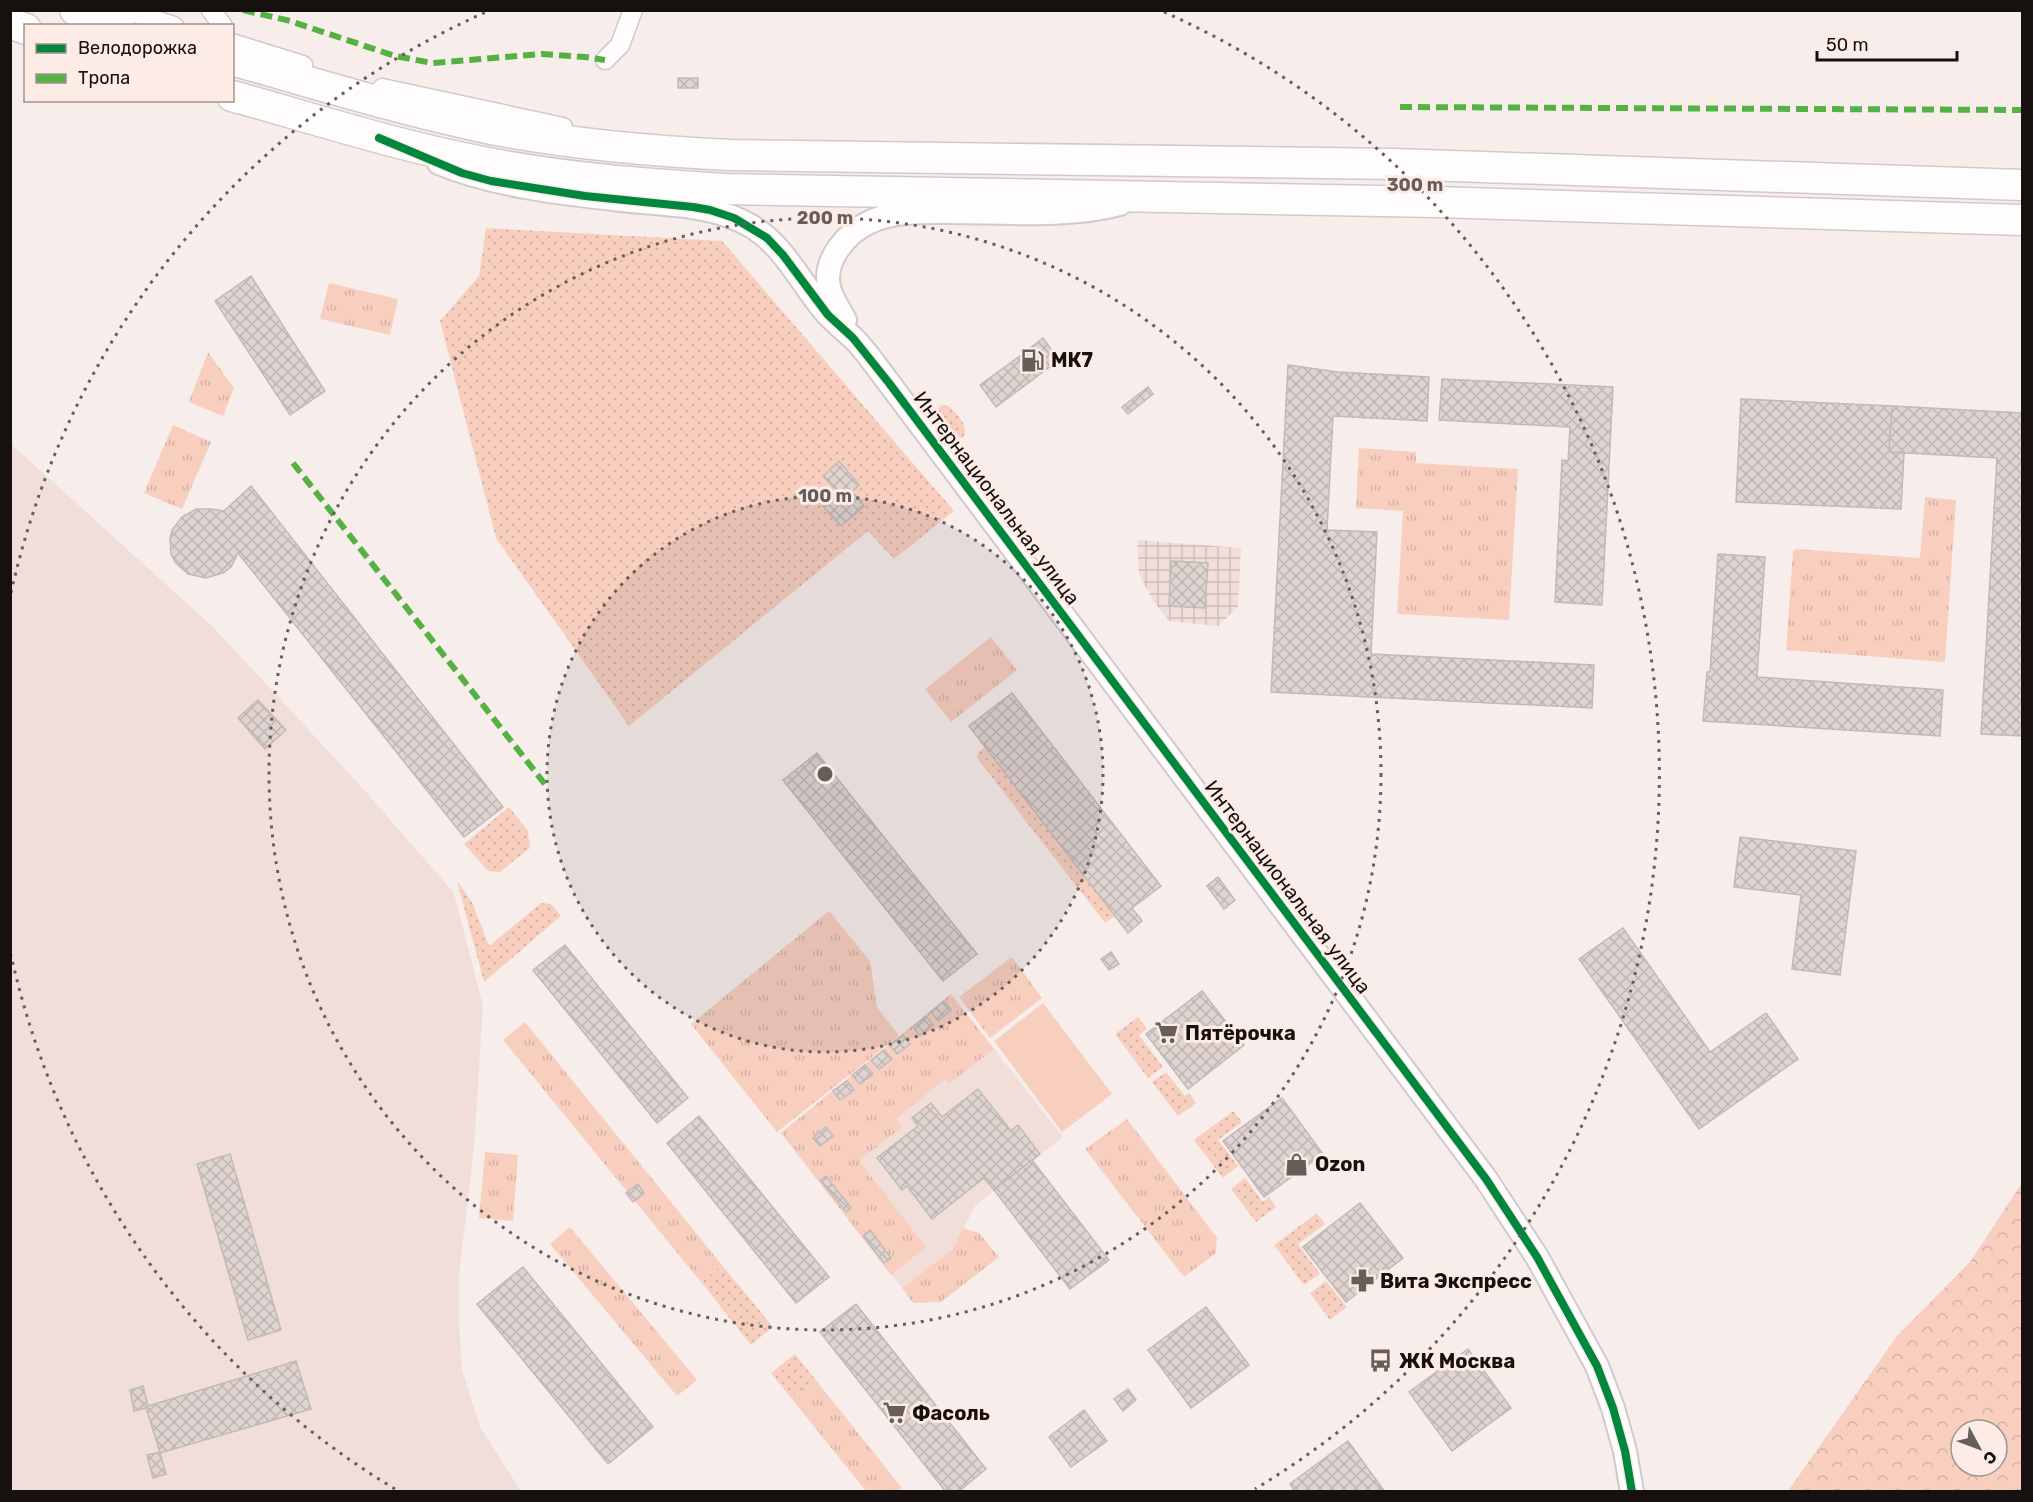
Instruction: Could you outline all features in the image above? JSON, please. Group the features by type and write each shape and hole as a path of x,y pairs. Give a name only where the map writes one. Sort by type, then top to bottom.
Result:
{"highway":[{"path":"75,10 114,24"},
{"path":"246,56 382,103 488,128 577,143 651,151 730,156 1394,164 2022,185"},
{"path":"234,97 379,138 482,162 572,177 646,184 727,189 1436,202 2022,220"}],"street":[{"path":"126,10 168,24"},
{"path":"211,10 222,24"},
{"path":"605,60 620,45 633,10"},
{"path":"234,38 246,56"},
{"path":"234,45 246,56"},
{"path":"379,138 462,173 491,181 585,196 693,207 734,218 767,238 783,255 828,315 853,338"},
{"path":"853,338 829,287 828,272 842,243 855,230 871,221 914,213 1096,210 1142,197"},
{"name":"Интернациональная улица","path":"853,338 991,517 1497,1195 1537,1257 1597,1366 1613,1408 1625,1451 1632,1491"}],"shaded area":[{"path":"10,443 213,627 359,784 454,893 483,1006 474,1148 459,1274 462,1370 481,1429 521,1491 11,1491"},
{"path":"1137,540 1241,548 1238,607 1218,626 1169,621 1154,602 1139,574"},
{"path":"951,994 1063,1137 975,1206 953,1249 902,1288 781,1133"}],"green space":[{"path":"486,228 722,241 954,511 894,559 868,531 629,726 496,538 440,321 479,276"},
{"path":"329,283 398,299 390,335 320,319"},
{"path":"208,352 234,388 223,416 189,402"},
{"path":"941,405 949,406 962,421 965,429 963,438 952,436 939,419 938,409"},
{"path":"173,425 211,442 182,509 144,493"},
{"path":"1359,448 1416,452 1416,463 1518,469 1509,620 1397,614 1403,511 1356,508"},
{"path":"1925,497 1956,500 1945,662 1786,650 1793,551 1797,549 1920,558"},
{"path":"991,637 1017,670 951,722 925,689"},
{"path":"985,746 1115,916 1105,923 977,758 978,753"},
{"path":"509,807 528,831 530,848 500,872 488,871 464,844"},
{"path":"457,881 472,902 489,946 541,903 551,904 561,916 484,982"},
{"path":"829,911 870,961 877,1007 899,1036 777,1132 691,1024"},
{"path":"1012,957 1042,998 990,1038 959,997"},
{"path":"951,994 994,1049 949,1084 945,1079 897,1118 902,1127 859,1161 926,1247 891,1275 781,1133"},
{"path":"1043,1003 1112,1094 1062,1132 994,1041"},
{"path":"1138,1017 1147,1029 1139,1035 1163,1067 1148,1078 1115,1034"},
{"path":"525,1022 722,1265 701,1282 503,1040"},
{"path":"1166,1072 1185,1096 1189,1093 1196,1103 1178,1116 1152,1082"},
{"path":"1233,1111 1242,1122 1218,1140 1238,1166 1223,1178 1194,1140"},
{"path":"1127,1119 1217,1238 1216,1253 1184,1277 1085,1149"},
{"path":"485,1152 518,1155 513,1221 479,1218"},
{"path":"1245,1178 1263,1202 1269,1197 1276,1207 1256,1222 1231,1189"},
{"path":"2022,1183 2022,1491 1788,1491 1897,1336 1970,1262"},
{"path":"1317,1213 1325,1224 1298,1244 1320,1274 1304,1285 1274,1245"},
{"path":"570,1227 697,1380 677,1396 550,1244"},
{"path":"963,1228 979,1233 999,1257 941,1302 913,1303 902,1288 953,1249"},
{"path":"722,1265 773,1327 751,1345 701,1282"},
{"path":"1326,1281 1347,1307 1330,1320 1310,1293"},
{"path":"795,1354 815,1379 791,1398 771,1373"},
{"path":"815,1379 902,1488 897,1491 866,1491 791,1398"}],"building":[{"path":"678,78 698,78 698,88 678,88"},
{"path":"251,276 325,391 290,415 215,301"},
{"path":"1043,338 1059,360 1036,377 1020,356"},
{"path":"1020,356 1036,377 996,407 980,385"},
{"path":"1288,365 1338,372 1429,377 1427,421 1333,416 1327,530 1377,532 1371,654 1594,665 1592,708 1271,692"},
{"path":"1442,379 1613,387 1602,605 1555,602 1562,460 1568,461 1570,427 1439,420"},
{"path":"1148,387 1153,394 1128,414 1122,407"},
{"path":"1741,399 1892,406 1889,452 1904,453 1901,509 1736,502"},
{"path":"1892,406 2022,413 2022,736 1981,734 1997,458 1889,452"},
{"path":"839,461 859,485 852,492 864,506 841,526 823,506 838,492 823,476"},
{"path":"251,486 503,807 464,837 238,553 231,567 223,573 206,578 188,574 175,562 171,554 170,539 172,530 182,517 196,509 224,511"},
{"path":"1718,554 1765,557 1757,677 1943,690 1940,736 1703,721 1707,672 1710,672"},
{"path":"1171,561 1208,563 1205,608 1169,606"},
{"path":"1012,693 1161,886 1132,908 1142,921 1128,933 969,726"},
{"path":"258,700 286,730 265,749 238,718"},
{"path":"817,753 977,954 943,981 783,780"},
{"path":"1740,837 1856,851 1840,975 1792,969 1801,895 1734,887"},
{"path":"1218,877 1235,900 1224,909 1207,886"},
{"path":"1623,928 1710,1052 1766,1013 1798,1059 1699,1129 1579,959"},
{"path":"565,945 688,1098 657,1123 533,970"},
{"path":"1111,952 1119,964 1109,970 1101,959"},
{"path":"1202,991 1244,1045 1188,1089 1146,1034"},
{"path":"944,1001 951,1010 938,1021 931,1012"},
{"path":"926,1016 933,1025 920,1036 913,1027"},
{"path":"903,1035 910,1044 897,1054 890,1045"},
{"path":"884,1050 892,1059 879,1069 871,1060"},
{"path":"865,1065 873,1074 860,1084 852,1075"},
{"path":"847,1081 854,1090 840,1100 833,1091"},
{"path":"978,1089 1011,1131 1018,1125 1040,1154 994,1190 984,1178 932,1219 907,1186 902,1190 877,1158 918,1126 912,1118 931,1103 942,1117"},
{"path":"1282,1098 1323,1154 1264,1197 1223,1141"},
{"path":"699,1116 829,1277 796,1303 667,1143"},
{"path":"826,1127 833,1136 820,1146 813,1138"},
{"path":"230,1154 281,1330 248,1340 197,1164"},
{"path":"1032,1160 1109,1260 1070,1289 994,1190"},
{"path":"826,1176 851,1208 846,1212 820,1180"},
{"path":"638,1184 644,1193 633,1202 626,1193"},
{"path":"1360,1203 1403,1258 1346,1302 1303,1247"},
{"path":"870,1230 891,1258 884,1263 863,1236"},
{"path":"523,1267 653,1427 608,1464 477,1304"},
{"path":"856,1304 986,1469 958,1492 946,1492 820,1332"},
{"path":"1206,1307 1249,1365 1191,1408 1148,1350"},
{"path":"1468,1349 1511,1408 1452,1451 1409,1392"},
{"path":"296,1361 311,1409 160,1453 166,1474 153,1478 147,1455 160,1452 146,1408 134,1411 130,1390 143,1386 148,1406"},
{"path":"1128,1389 1136,1400 1123,1411 1114,1399"},
{"path":"1084,1410 1107,1441 1071,1467 1049,1437"},
{"path":"1348,1441 1385,1492 1295,1492 1290,1484"}],"marked path":[{"path":"243,10 290,21 395,56 432,63 542,54 605,60"},
{"path":"1400,107 2022,110"},
{"path":"293,463 548,788"}],"cycle path":[{"path":"379,138 462,173 491,181 585,196 710,210 734,218 767,238 783,255 828,315 853,338 889,383 1486,1179 1537,1257 1597,1366 1613,1408 1625,1451 1632,1492"}],"place":[{"name":"МК7","path":"1033,360"},
{"name":"Пятёрочка","path":"1167,1033"},
{"name":"Ozon","path":"1297,1164"},
{"name":"Вита Экспресс","path":"1362,1281"},
{"name":"ЖК Москва","path":"1381,1361"},
{"name":"Фасоль","path":"894,1413"}]}
